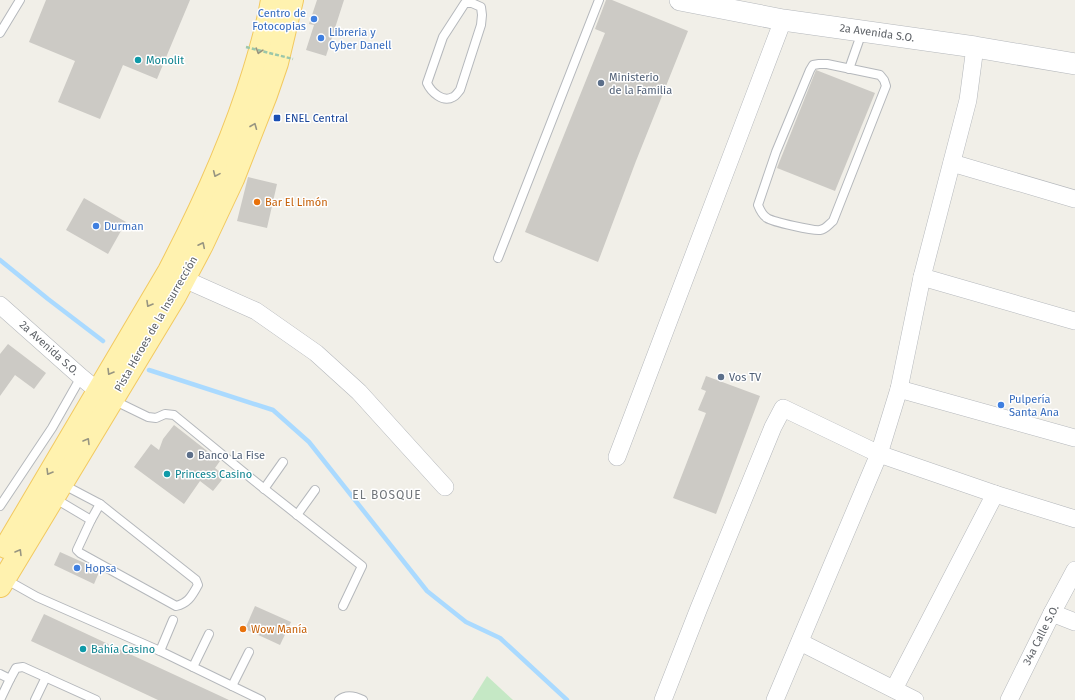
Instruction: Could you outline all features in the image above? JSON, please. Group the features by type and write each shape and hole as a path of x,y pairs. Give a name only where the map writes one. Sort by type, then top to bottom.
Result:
{"main road":[{"name":"Pista Héroes de la Insurrección","path":"2,582 57,491 191,229 219,167 244,104 264,36 272,0"},
{"name":"Pista Héroes de la Insurrección","path":"0,557 34,497 176,296 233,179 266,95 277,63 292,0"}],"street":[{"name":"2a Avenida S.O.","path":"680,0 783,20 975,47 1075,64"},
{"path":"617,457 783,20"},
{"path":"775,700 879,454 899,389 922,276 968,100 975,47"},
{"path":"952,163 1075,199"},
{"path":"922,276 1075,321"},
{"path":"184,279 256,311 316,353 359,392 445,487"},
{"name":"2a Avenida S.O.","path":"0,304 80,377 105,396"},
{"path":"899,389 1075,438"},
{"path":"663,700 719,558 782,408 879,454 995,494 1075,519"},
{"path":"894,689 995,494"},
{"name":"34a Calle S.O.","path":"1009,700 1052,612 1075,570"},
{"path":"1052,612 1075,622"},
{"path":"800,642 914,700"}],"lane":[{"path":"0,33 20,0"},
{"path":"498,258 599,0"},
{"path":"472,1 481,7 481,25 460,90 454,97 446,99 438,96 429,88 427,83 443,36 465,3 472,1"},
{"path":"849,68 862,31"},
{"path":"818,64 849,68 880,75 886,86 833,221 825,228 820,230 767,219 761,213 758,205 776,152 810,70 814,65 818,64"},
{"path":"0,506 52,428 80,377"},
{"path":"105,396 148,417 156,418 165,414 174,415 264,489 362,566 343,606"},
{"path":"264,489 283,462"},
{"path":"297,515 315,490"},
{"path":"57,491 100,504 196,580 198,585 189,600 176,606 77,550 100,504"},
{"path":"57,491 91,520"},
{"path":"2,582 160,651 261,700"},
{"path":"160,651 173,620"},
{"path":"194,667 209,634"},
{"path":"232,686 249,652"},
{"path":"0,700 16,668 23,667 46,677 82,697 96,700"},
{"path":"0,674 10,679"},
{"path":"35,700 46,677"},
{"path":"339,700 346,696 363,700"}],"path":[{"path":"246,47 294,59"}],"green space":[{"path":"487,676 513,700 472,700"}],"building":[{"name":"Monolit","path":"46,0 190,0 157,79 123,65 100,119 58,102 75,61 29,42"},
{"name":"Libreria y Cyber Danell","path":"317,0 344,0 326,56 306,50 314,25 309,24"},
{"path":"606,0 612,0 688,31 636,161 598,262 525,232 605,33 595,29"},
{"path":"816,70 875,93 835,191 777,168"},
{"name":"Bar El Limón","path":"248,177 277,184 267,228 237,221"},
{"name":"Durman","path":"84,198 126,222 108,254 66,230"},
{"path":"8,344 46,373 34,389 15,375 0,396 0,354"},
{"path":"706,376 760,396 716,514 673,498 706,413 698,410 706,391 701,389"},
{"path":"174,425 220,461 215,468 225,476 213,491 200,481 184,504 134,467 151,444 159,450 163,439"},
{"name":"Hopsa","path":"60,552 100,570 94,584 54,565"},
{"path":"255,606 291,622 280,645 245,629"},
{"path":"44,614 229,700 158,700 31,641"}],"waterway":[{"path":"0,260 103,341"},
{"path":"149,370 273,410 309,442 427,591 466,622 500,638 567,700"}],"place":[{"name":"Centro de Fotocopias","path":"314,19"},
{"name":"Libreria y Cyber Danell","path":"321,38"},
{"name":"Monolit","path":"138,60"},
{"name":"Ministerio de la Familia","path":"601,83"},
{"name":"ENEL Central","path":"277,118"},
{"name":"Bar El Limón","path":"257,202"},
{"name":"Durman","path":"96,226"},
{"name":"Vos TV","path":"721,377"},
{"name":"Pulpería Santa Ana","path":"1001,405"},
{"name":"Banco La Fise","path":"190,455"},
{"name":"Princess Casino","path":"167,474"},
{"name":"Hopsa","path":"77,568"},
{"name":"Wow Manía","path":"243,629"},
{"name":"Bahía Casino","path":"83,649"}],"district":[{"name":"EL BOSQUE","path":"387,495"}]}
